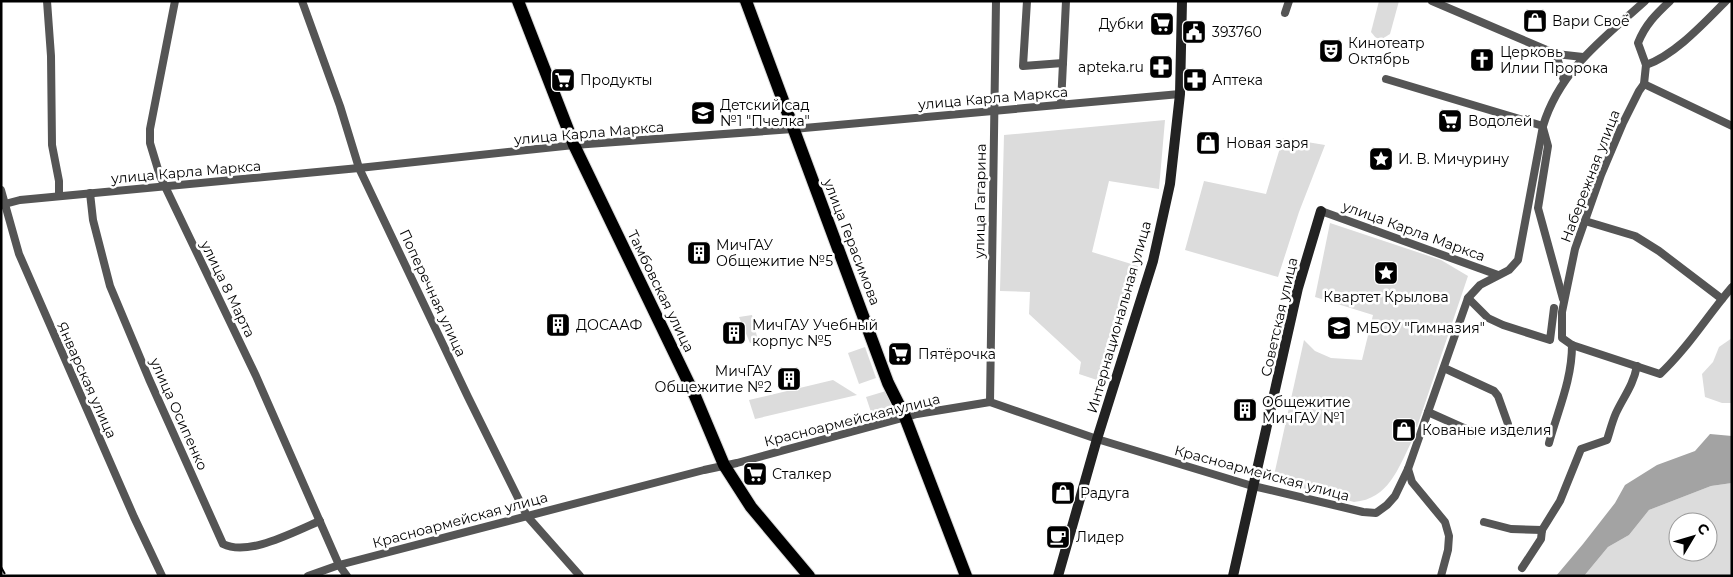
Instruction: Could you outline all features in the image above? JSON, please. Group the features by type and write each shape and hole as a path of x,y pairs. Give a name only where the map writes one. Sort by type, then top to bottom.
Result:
{"main road":[{"name":"Тамбовская улица","path":"518,1 574,145 695,396 724,465 751,507 809,576"},
{"name":"улица Герасимова","path":"746,1 888,383 905,417 966,576"},
{"name":"Интернациональная улица","path":"1058,576 1097,439 1153,261 1170,184 1180,94 1182,1"},
{"name":"Советская улица","path":"1234,576 1298,288 1321,211"}],"street":[{"path":"47,1 51,56 52,145 59,181 59,196"},
{"name":"улица 8 Марта","path":"175,1 150,129 150,143 160,176 256,376 339,565 347,576"},
{"name":"Поперечная улица","path":"302,1 340,106 358,168 468,397 527,516 580,576"},
{"name":"улица Гагарина","path":"990,402 996,1"},
{"path":"1027,1 1023,66 1063,64"},
{"path":"1061,104 1066,1"},
{"path":"1285,13 1289,1"},
{"path":"1432,1 1556,54 1583,57"},
{"name":"Набережная улица","path":"1408,469 1468,298 1480,285 1509,270 1518,260 1543,126 1549,106 1564,81 1583,57 1645,1"},
{"name":"Набережная улица","path":"1572,345 1562,338 1562,312 1575,249 1624,123 1644,84 1646,65 1638,43 1642,32 1670,1"},
{"path":"1646,65 1657,61 1675,48 1726,1"},
{"path":"1556,54 1564,81"},
{"path":"1386,79 1543,126"},
{"path":"1644,84 1732,126"},
{"name":"улица Карла Маркса","path":"3,204 20,200 358,168 574,145 793,129 1180,94"},
{"name":"Набережная улица","path":"1543,126 1548,146 1538,208 1564,300"},
{"name":"Январская улица","path":"1,190 3,204 19,254 134,517 162,576"},
{"name":"улица Осипенко","path":"90,193 93,220 110,286 149,379 223,544 229,547 250,548 320,521"},
{"name":"улица Карла Маркса","path":"1321,211 1498,275"},
{"path":"1585,221 1635,236 1659,251 1722,299"},
{"path":"1549,443 1572,364 1572,345 1660,374 1700,330 1732,287"},
{"path":"1468,298 1488,318 1503,326 1550,340 1554,308"},
{"path":"1522,568 1541,539 1542,530 1560,500 1581,449 1607,440 1617,412 1629,392 1637,366"},
{"path":"1444,368 1494,391 1498,396 1508,424"},
{"name":"Красноармейская улица","path":"308,576 339,565 737,463 905,417 990,402 1097,439 1254,486 1350,510 1376,513 1387,506 1395,496 1408,469"},
{"path":"1428,412 1475,433"},
{"path":"1408,469 1412,482 1445,522 1449,536 1448,550 1440,576"},
{"path":"1484,522 1510,529 1542,530"}],"shaded area":[{"path":"1379,1 1399,1 1390,34 1382,39 1376,38 1371,32"},
{"path":"1165,120 1159,189 1109,181 1092,252 1138,266 1103,382 1079,374 1081,362 1029,314 1030,292 1000,291 1004,135"},
{"path":"1283,138 1325,145 1299,212 1278,277 1185,250 1204,181 1266,194"},
{"path":"1330,223 1441,260 1468,276 1417,427 1397,420 1392,433 1412,441 1402,462 1391,480 1376,495 1366,500 1354,502 1273,480 1304,340 1315,351 1331,358 1362,360 1373,315 1315,297"},
{"path":"752,315 758,341 750,343 739,317"},
{"path":"1732,338 1732,403 1722,403 1705,397 1702,374 1713,362 1719,347"},
{"path":"865,347 876,378 859,384 848,353"},
{"path":"833,380 857,395 755,419 749,400"},
{"path":"886,391 893,411 873,418 866,397"},
{"path":"1710,434 1732,436 1732,483 1711,486 1649,510 1629,535 1608,547 1584,576 1556,576 1615,503 1625,485 1657,465 1695,451"},
{"path":"1732,483 1732,576 1584,576 1608,547 1629,535 1649,510 1711,486"}],"railway":[{"path":"1,567 6,576"}],"place":[{"name":"Вари Своё","path":"1535,21"},
{"name":"Дубки","path":"1162,24"},
{"name":"393760","path":"1194,32"},
{"name":"Кинотеатр Октябрь","path":"1331,51"},
{"name":"Церковь Илии Пророка","path":"1482,60"},
{"name":"apteka.ru","path":"1161,67"},
{"name":"Продукты","path":"563,80"},
{"name":"Аптека","path":"1195,80"},
{"name":"Детский сад №1 \"Пчелка\"","path":"703,113"},
{"name":"Водолей","path":"1450,121"},
{"name":"Новая заря","path":"1208,143"},
{"name":"И. В. Мичурину","path":"1381,159"},
{"name":"МичГАУ Общежитие №5","path":"699,253"},
{"name":"Квартет Крылова","path":"1386,273"},
{"name":"ДОСААФ","path":"558,325"},
{"name":"МБОУ \"Гимназия\"","path":"1339,328"},
{"name":"МичГАУ Учебный корпус №5","path":"734,333"},
{"name":"Пятёрочка","path":"900,354"},
{"name":"МичГАУ Общежитие №2","path":"789,379"},
{"name":"Общежитие МичГАУ №1","path":"1245,410"},
{"name":"Кованые изделия","path":"1404,430"},
{"name":"Сталкер","path":"755,474"},
{"name":"Радуга","path":"1063,493"},
{"name":"Лидер","path":"1058,537"}]}
